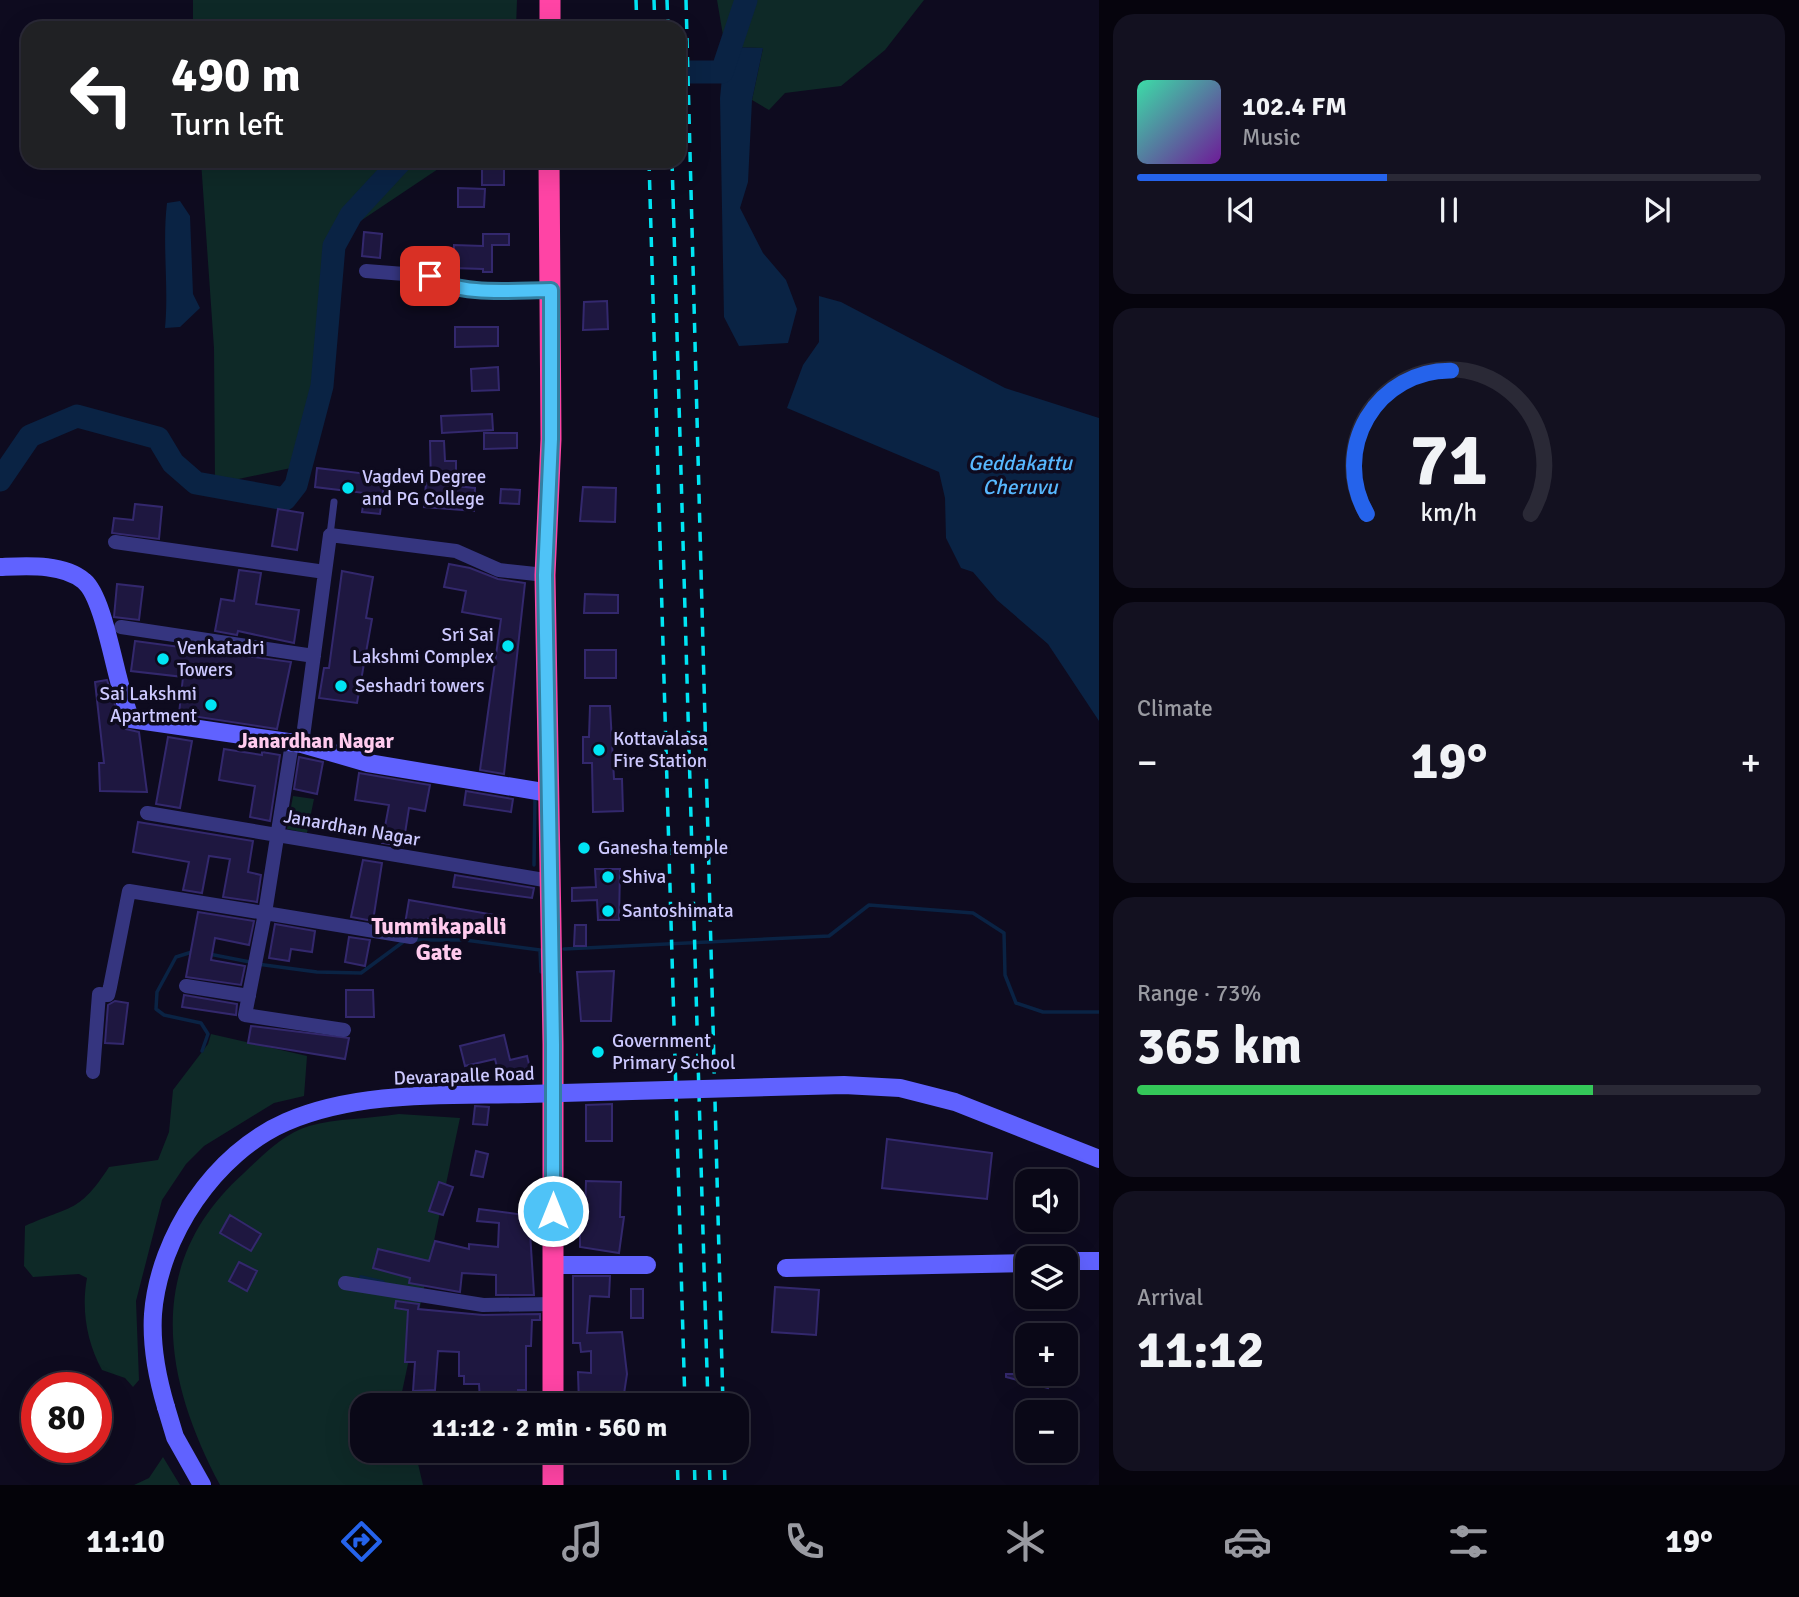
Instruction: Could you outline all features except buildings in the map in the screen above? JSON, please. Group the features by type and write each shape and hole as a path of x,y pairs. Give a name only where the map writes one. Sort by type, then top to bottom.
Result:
{"highway":[{"path":"550,0 550,21"},
{"path":"549,168 551,439 545,575 553,1393"},
{"path":"553,1463 553,1485"}],"main road":[{"path":"0,567 25,566 68,572 86,582 100,610 118,685 131,719 297,743 368,762 548,793"},
{"name":"Devarapalle Road","path":"201,1485 175,1437 153,1352 153,1314 158,1286 184,1219 213,1177 251,1142 286,1122 332,1107 439,1096 844,1084 900,1088 955,1102 1099,1159"},
{"path":"1078,1261 1099,1261"},
{"path":"786,1268 1015,1263"},
{"path":"553,1265 647,1265"}],"street":[{"path":"366,271 430,276 442,285 466,289 551,290"},
{"path":"344,1030 245,1015 314,656 330,535 456,551 499,570 545,575"},
{"path":"115,542 325,572"},
{"path":"121,627 314,656"},
{"name":"Janardhan Nagar","path":"147,813 550,881"},
{"path":"93,1072 99,994 108,995 129,891 411,937"},
{"path":"186,986 248,996"},
{"path":"345,1283 483,1305 553,1304"}],"lane":[{"path":"330,535 334,502"}],"green space":[{"path":"193,0 517,0 516,21 193,21"},
{"path":"717,0 924,0 885,50 841,86 785,93 769,110 752,100 763,48 725,47"},
{"path":"201,168 440,168 338,236 310,464 215,484 214,348"},
{"path":"293,796 314,799 307,833 287,829"},
{"path":"211,1034 307,1056 304,1096 274,1103 204,1146 186,1164 162,1200 136,1301 139,1380 133,1387 125,1378 102,1370 97,1360 85,1314 87,1278 79,1274 33,1277 24,1266 25,1226 82,1200 109,1167 158,1160 169,1132 173,1090 208,1044"},
{"path":"399,1114 460,1118 402,1393 350,1393 350,1463 418,1463 423,1485 220,1485 186,1404 176,1363 173,1323 177,1283 190,1245 212,1208 258,1159 300,1129 342,1120"},
{"path":"163,1457 180,1485 134,1485 149,1478"}],"water":[{"path":"725,47 763,48 752,100 748,182 740,208 763,253 786,280 797,309 788,343 739,346 724,317 720,98"},
{"path":"180,201 190,216 193,294 200,308 180,327 165,328 167,203"},
{"name":"Geddakattu Cheruvu","path":"819,296 841,302 1005,388 1099,418 1099,721 1048,644 997,600 973,572 961,568 946,538 945,498 939,472 787,408 803,365 819,342"}],"waterway":[{"path":"686,72 722,72 746,0"},
{"path":"0,480 30,436 77,416 158,438 173,463 196,483 285,499 296,485 322,386 334,246 351,215 395,168"},
{"path":"534,865 535,797"},
{"path":"564,949 829,936 869,905 973,913 1004,933 1005,975 1016,1003 1043,1012 1099,1012"},
{"path":"414,940 465,940 540,950 541,972"},
{"path":"257,964 317,972 361,973 403,942"},
{"path":"195,951 176,957 157,992 156,1009 164,1015 201,1023 208,1034 202,1051"},
{"path":"209,954 250,962"},
{"path":"361,1277 383,1282"}],"railway":[{"path":"636,0 637,21"},
{"path":"654,0 655,21"},
{"path":"667,0 668,21"},
{"path":"686,0 723,1393"},
{"path":"649,168 685,1393"},
{"path":"672,168 708,1393"},
{"path":"677,1463 678,1485"},
{"path":"694,1463 695,1485"},
{"path":"709,1463 710,1485"},
{"path":"724,1463 725,1485"}],"place":[{"name":"Vagdevi Degree and PG College","path":"348,488"},
{"name":"Sri Sai Lakshmi Complex","path":"508,646"},
{"name":"Venkatadri Towers","path":"163,659"},
{"name":"Seshadri towers","path":"341,686"},
{"name":"Sai Lakshmi Apartment","path":"211,705"},
{"name":"Kottavalasa Fire Station","path":"599,750"},
{"name":"Ganesha temple","path":"584,848"},
{"name":"Shiva","path":"608,877"},
{"name":"Santoshimata","path":"608,911"},
{"name":"Government Primary School","path":"598,1052"}],"district":[{"name":"Janardhan Nagar","path":"316,741"},
{"name":"Tummikapalli Gate","path":"439,939"}],"route":[{"path":"430,276 442,285 466,289 551,290 551,439 545,575 553,1044 553,1211"}]}
